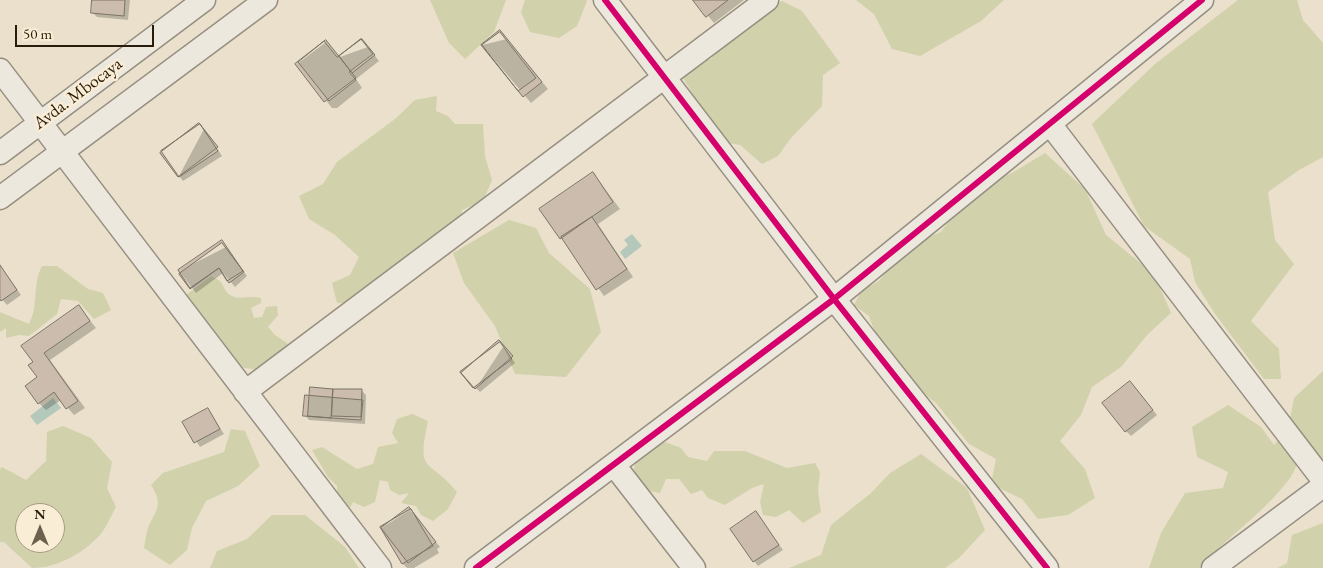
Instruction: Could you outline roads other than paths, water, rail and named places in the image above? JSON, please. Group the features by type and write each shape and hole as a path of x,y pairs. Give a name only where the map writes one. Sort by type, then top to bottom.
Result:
{"street":[{"name":"Avda. Mbocaya","path":"0,153 204,0"},
{"path":"0,198 266,0"},
{"path":"606,0 834,299 1047,568"},
{"path":"245,392 767,0"},
{"path":"476,568 834,299 1202,0"},
{"path":"0,70 380,568"},
{"path":"1050,124 1323,480"},
{"path":"614,465 694,568"},
{"path":"1213,568 1323,486"}]}
